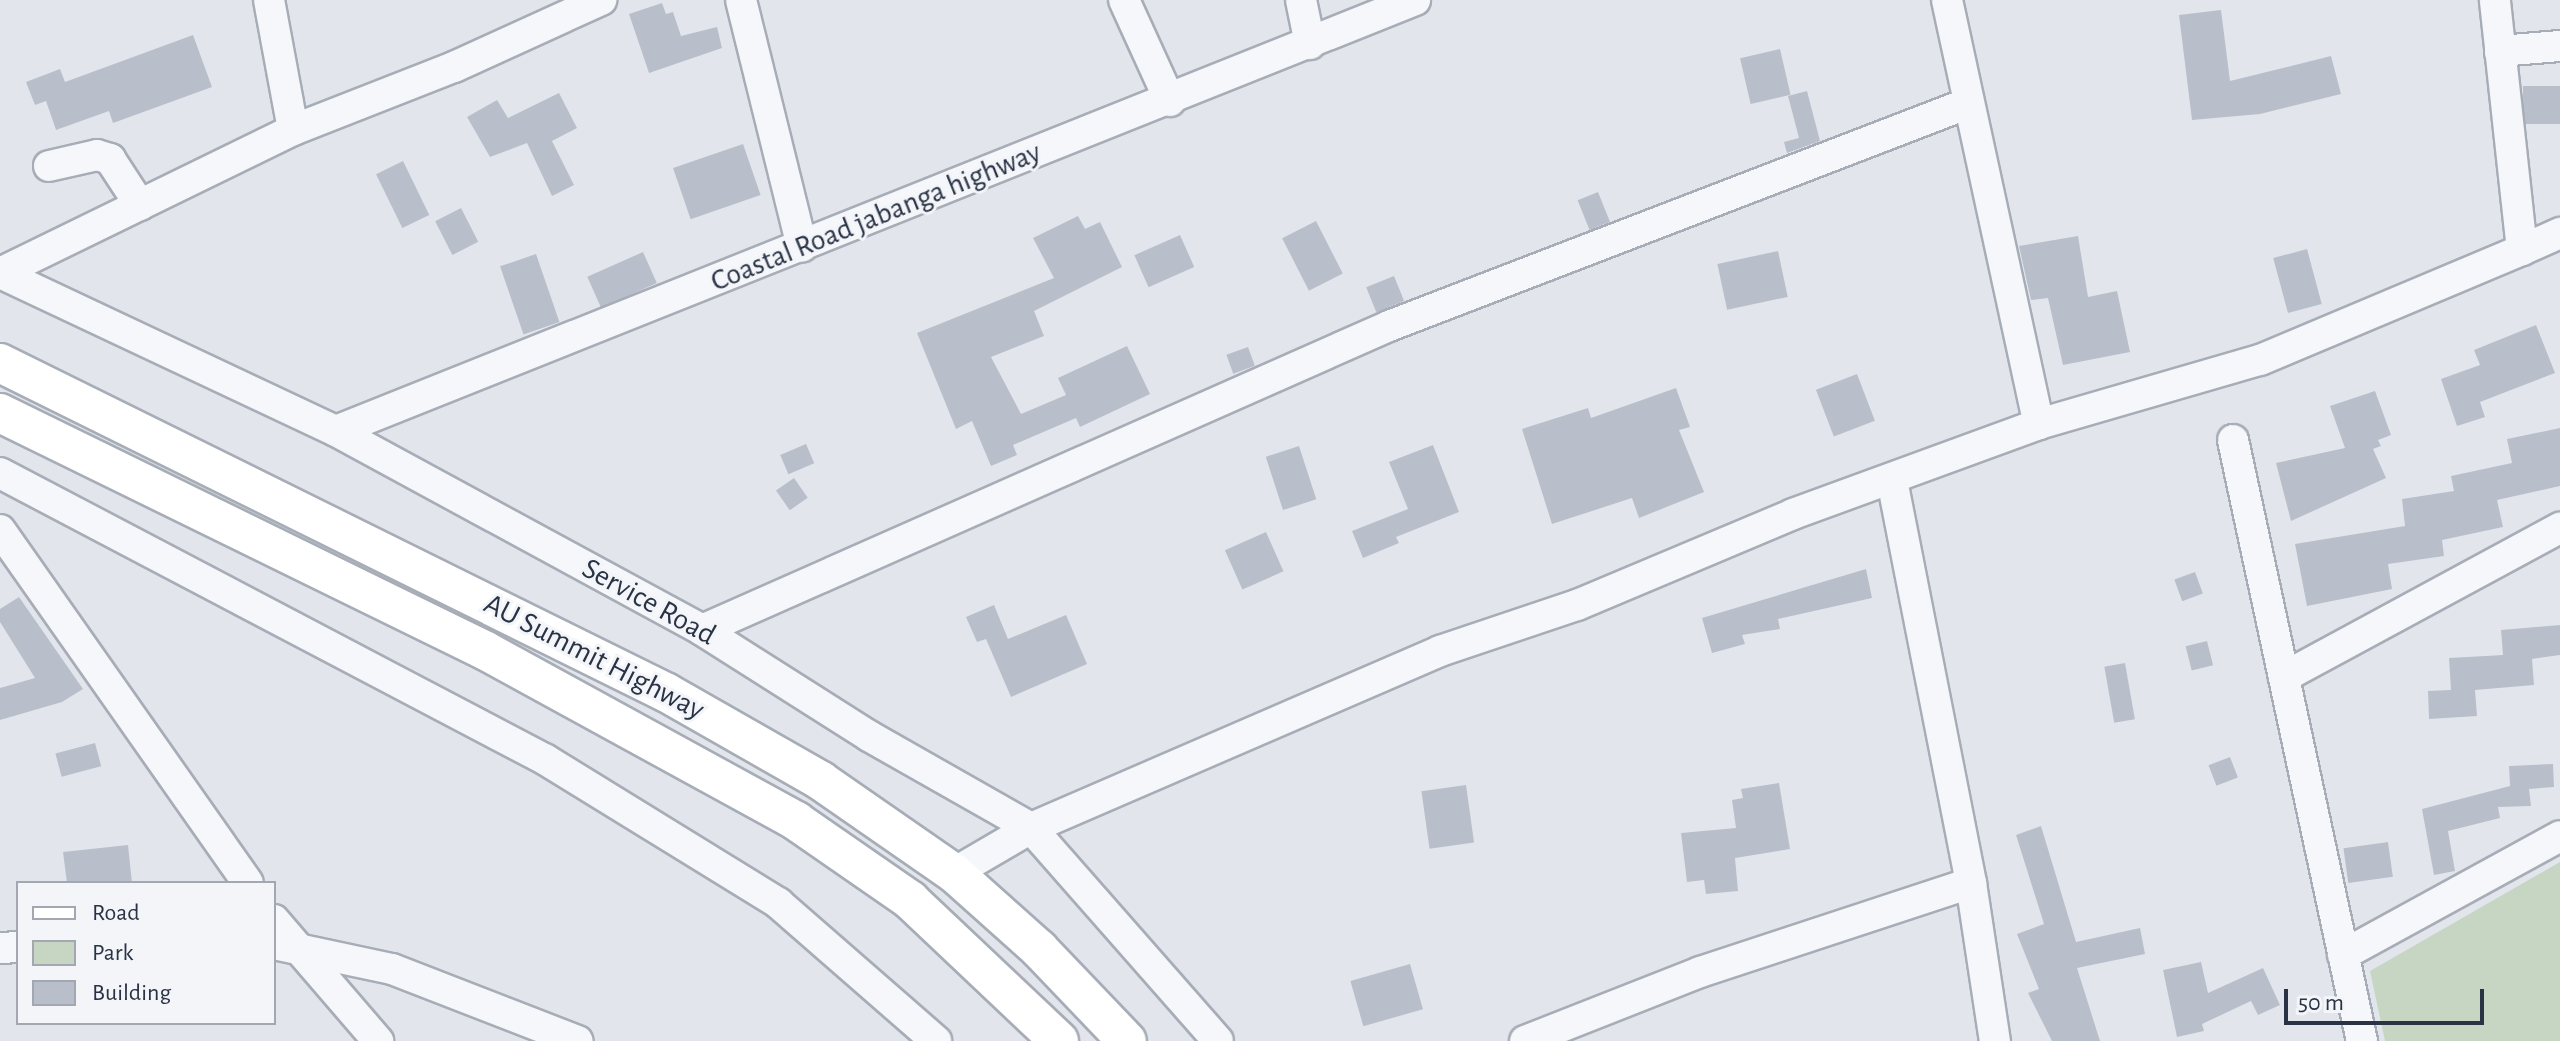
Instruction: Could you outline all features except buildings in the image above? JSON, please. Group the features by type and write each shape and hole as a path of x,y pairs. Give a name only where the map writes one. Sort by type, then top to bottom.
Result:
{"main road":[{"name":"AU Summit Highway","path":"0,363 667,693 821,781 954,873 1039,949 1127,1041"},
{"name":"AU Summit Highway","path":"0,413 486,651 796,821 910,900 1059,1041"}],"street":[{"path":"269,0 293,130"},
{"path":"0,273 293,130 454,67 601,0"},
{"path":"741,0 802,247"},
{"path":"1124,0 1170,101"},
{"path":"1301,0 1310,44"},
{"name":"Coastal Road jabanga highway","path":"336,431 1170,101 1415,0"},
{"path":"1947,0 1966,104 2039,424"},
{"path":"2495,0 2522,250"},
{"path":"2500,51 2560,46"},
{"path":"702,630 1389,326 1966,104"},
{"path":"49,166 97,155 110,159 140,205"},
{"path":"954,873 1031,828 1440,651 1577,605 1793,514 2039,424 2260,360 2560,233"},
{"name":"Service Road","path":"0,273 336,431 702,630 869,736 1031,828 1218,1041"},
{"path":"2233,440 2362,1041"},
{"path":"0,473 546,760 778,903 936,1041"},
{"path":"1892,480 1971,883 1995,1041"},
{"path":"2284,677 2560,528"},
{"path":"0,530 247,881"},
{"path":"2343,955 2560,836"},
{"path":"1525,1041 1700,972 1971,883"},
{"path":"283,944 378,1041"},
{"path":"283,944 392,969 578,1041"}],"green space":[{"path":"2560,862 2560,1041 2385,1041 2370,971"}]}
